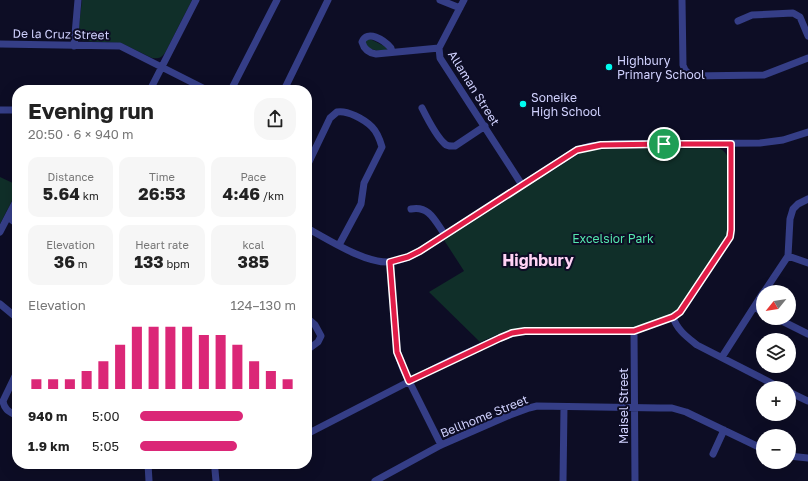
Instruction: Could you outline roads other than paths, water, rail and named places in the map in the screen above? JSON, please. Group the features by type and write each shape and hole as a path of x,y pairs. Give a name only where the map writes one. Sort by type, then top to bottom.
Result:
{"street":[{"path":"74,46 78,0"},
{"path":"152,85 196,0"},
{"path":"234,85 277,0"},
{"path":"286,85 328,0"},
{"path":"440,0 460,8"},
{"name":"Allaman Street","path":"464,0 439,48 440,58 522,185"},
{"path":"682,0 683,64 685,70 691,76 764,75 808,58"},
{"path":"738,21 752,15 793,13 800,18 808,36"},
{"name":"De la Cruz Street","path":"0,44 120,46 197,85"},
{"path":"391,52 439,48"},
{"path":"422,108 441,139 450,146 455,146 485,126"},
{"path":"0,110 12,110"},
{"path":"312,156 330,118 336,112 345,112 367,123 372,127 380,140 382,147 364,183 362,204 339,245"},
{"path":"312,231 364,258 390,262 408,257 420,251 577,150 590,146 614,144 731,144 774,142 808,132"},
{"path":"312,431 449,361 512,333 525,331 634,331 673,317 680,312 685,305 730,237 731,144"},
{"path":"768,285 788,256 791,214 795,206 808,199"},
{"path":"0,232 12,209"},
{"path":"411,209 421,209 428,212 445,235"},
{"path":"8,217 12,220"},
{"path":"788,256 808,263"},
{"path":"390,262 397,352 409,381 441,445"},
{"path":"0,304 12,314"},
{"path":"722,357 756,304"},
{"path":"673,317 675,324 685,336 697,345 768,381"},
{"path":"312,322 321,336 318,342 312,346"},
{"path":"790,325 808,334"},
{"name":"Maisel Street","path":"634,331 635,481"},
{"path":"12,382 3,401 3,405 7,411 12,414"},
{"path":"796,395 808,400"},
{"name":"Bellhome Street","path":"375,481 441,445 521,410 537,406 672,408 686,412 756,446"},
{"path":"563,481 564,407"},
{"path":"713,454 724,430"},
{"path":"796,457 808,458"},
{"path":"148,469 149,481"},
{"path":"215,470 216,481"}],"place":[{"name":"Highbury Primary School","path":"609,67"},
{"name":"Soneike High School","path":"523,104"}],"district":[{"name":"Highbury","path":"538,260"}],"park label":[{"name":"Excelsior Park","path":"613,238"}]}
